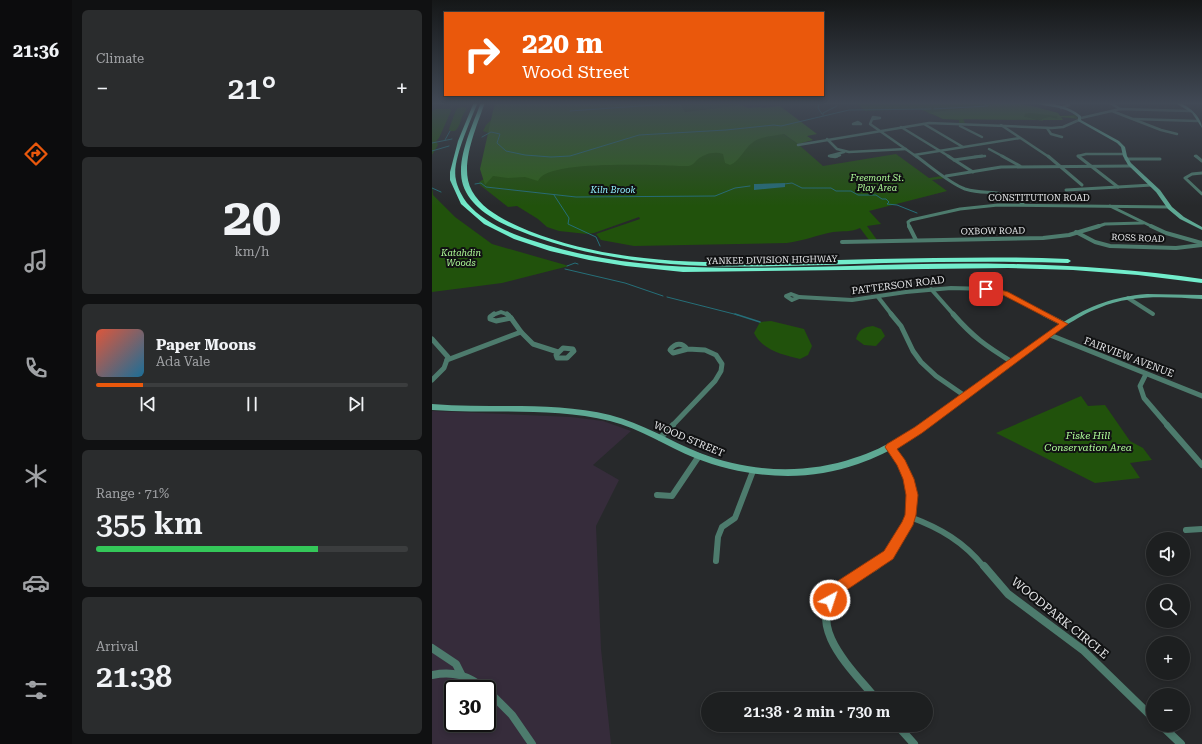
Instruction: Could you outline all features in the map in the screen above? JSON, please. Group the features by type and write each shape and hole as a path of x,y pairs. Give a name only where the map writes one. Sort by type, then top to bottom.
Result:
{"highway":[{"name":"YANKEE DIVISION HIGHWAY","path":"464,137 454,164 453,179 458,194 472,211 492,226 524,240 563,252 605,261 683,270 1042,266 1119,270 1202,280"},
{"name":"YANKEE DIVISION HIGHWAY","path":"472,137 464,163 464,176 471,194 486,210 506,223 533,235 574,248 630,258 688,263 1053,260 1123,264 1202,275"}],"street":[{"path":"798,145 842,137"},
{"path":"888,137 946,176 958,186 973,192 1001,193 1016,199 1024,205"},
{"path":"917,137 973,172"},
{"path":"946,137 963,147"},
{"path":"1110,137 1123,147 1125,157 1131,166 1152,185 1168,207 1182,218 1202,229"},
{"path":"914,155 1020,138 1043,152 1082,185"},
{"path":"827,139 834,147 844,152 854,153 873,150 893,151 906,149"},
{"path":"989,149 1020,166"},
{"path":"840,155 844,152"},
{"path":"1118,187 1078,156 1086,154 1160,159"},
{"path":"954,160 985,156"},
{"path":"1195,156 1202,161"},
{"path":"946,176 1001,167 1131,166"},
{"path":"1202,173 1192,174 1185,178 1202,194"},
{"path":"1066,190 1152,185"},
{"name":"CONSTITUTION ROAD","path":"916,240 908,226 908,222 914,219 979,206 1024,205 1168,207"},
{"path":"1109,206 1166,233 1202,244"},
{"name":"OXBOW ROAD","path":"842,242 1043,238 1063,236 1105,224 1143,222"},
{"name":"ROSS ROAD","path":"1076,232 1095,242 1110,246 1176,248 1202,244"},
{"name":"PATTERSON ROAD","path":"799,296 852,300 931,289 974,288 996,291 1020,300 1064,324"},
{"path":"931,289 970,333 983,344 1012,362"},
{"name":"WOOD STREET","path":"432,407 552,411 589,414 628,424 699,456 727,465 753,471 793,473 818,472 860,461 890,447 912,434 1064,324 1096,305 1128,298 1158,296 1202,297"},
{"path":"878,297 901,326 913,351 921,362 936,376 965,396"},
{"path":"1128,298 1153,314"},
{"path":"511,318 532,344 558,352"},
{"path":"447,360 521,332"},
{"name":"FAIRVIEW AVENUE","path":"1050,335 1202,396"},
{"path":"432,339 448,357 444,368 432,380"},
{"path":"660,438 715,381 722,370 721,362 715,354 702,349 687,349"},
{"path":"1146,374 1140,387 1145,399 1202,466"},
{"path":"871,692 834,645 826,628 827,613 830,600 838,588 889,555 910,517 912,495 908,479 901,463 890,447"},
{"path":"657,495 672,496 699,456"},
{"path":"716,561 718,537 722,527 735,518 753,471"},
{"name":"WOODPARK CIRCLE","path":"910,517 930,525 959,541 975,556 1007,592 1022,605 1070,639 1098,663 1146,711"},
{"path":"1186,530 1202,529"},
{"path":"432,648 456,664 461,674"},
{"path":"432,675 444,672 461,674 473,680"},
{"path":"496,698 523,730 532,744"},
{"path":"903,732 914,744"},
{"path":"1168,732 1181,744"}],"shaded area":[{"path":"432,411 571,417 603,421 631,431 593,465 619,480 596,526 601,649 611,744 432,744"}],"green space":[{"path":"432,137 440,137 436,141 438,145 432,155"},
{"path":"487,137 769,137 755,141 737,161 730,165 725,163 723,154 713,153 703,156 689,166 583,166 562,169 546,174 538,181 525,177 508,178 493,176 485,185 480,169"},
{"name":"Freemont St. Play Area","path":"491,137 788,137 823,166 896,154 929,178 942,176 945,178 932,180 947,191 869,211 881,224 867,226 877,240 869,240 860,228 850,231 833,232 787,243 634,246 601,240 596,234 640,219 639,217 594,233 587,234 559,231 547,227 538,219 517,206 508,207 480,185 479,182 487,177"},
{"path":"788,137 808,137 813,140 798,144"},
{"name":"Katahdin Woods","path":"432,186 433,195 455,217 492,244 569,266 502,283 432,292"},
{"path":"771,321 804,329 812,346 808,355 800,359 774,351 762,344 754,333 760,322"},
{"path":"873,326 881,329 885,336 876,346 864,345 856,339 862,329"},
{"name":"Fiske Hill Conservation Area","path":"1081,396 1088,406 1105,405 1130,441 1143,448 1152,460 1130,463 1140,478 1095,483 996,433"}],"water":[{"path":"785,183 785,187 754,190 754,184"}],"waterway":[{"name":"Kiln Brook","path":"499,137 497,143 506,151 525,155 551,157 570,156 633,137"},
{"name":"Kiln Brook","path":"432,143 452,139"},
{"name":"Kiln Brook","path":"432,151 449,146"},
{"name":"Kiln Brook","path":"475,184 481,183 486,187 576,197 715,196 735,188 750,186"},
{"name":"Kiln Brook","path":"784,184 792,183 802,188 831,188 836,191 851,191 858,195 876,195 882,199 886,199 889,202 887,204 897,205 917,213"},
{"name":"Kiln Brook","path":"432,188 441,192"},
{"path":"554,195 569,218 568,224 596,237 600,246"},
{"path":"567,266 575,263 578,264"},
{"path":"565,269 625,283 663,296"},
{"path":"667,297 738,315"},
{"path":"735,314 760,322"}],"route":[{"path":"830,600 838,588 847,581 889,555 907,525 910,515 912,495 908,479 901,463 890,447 918,430 1064,324 1020,300 1006,294 986,289"}]}
